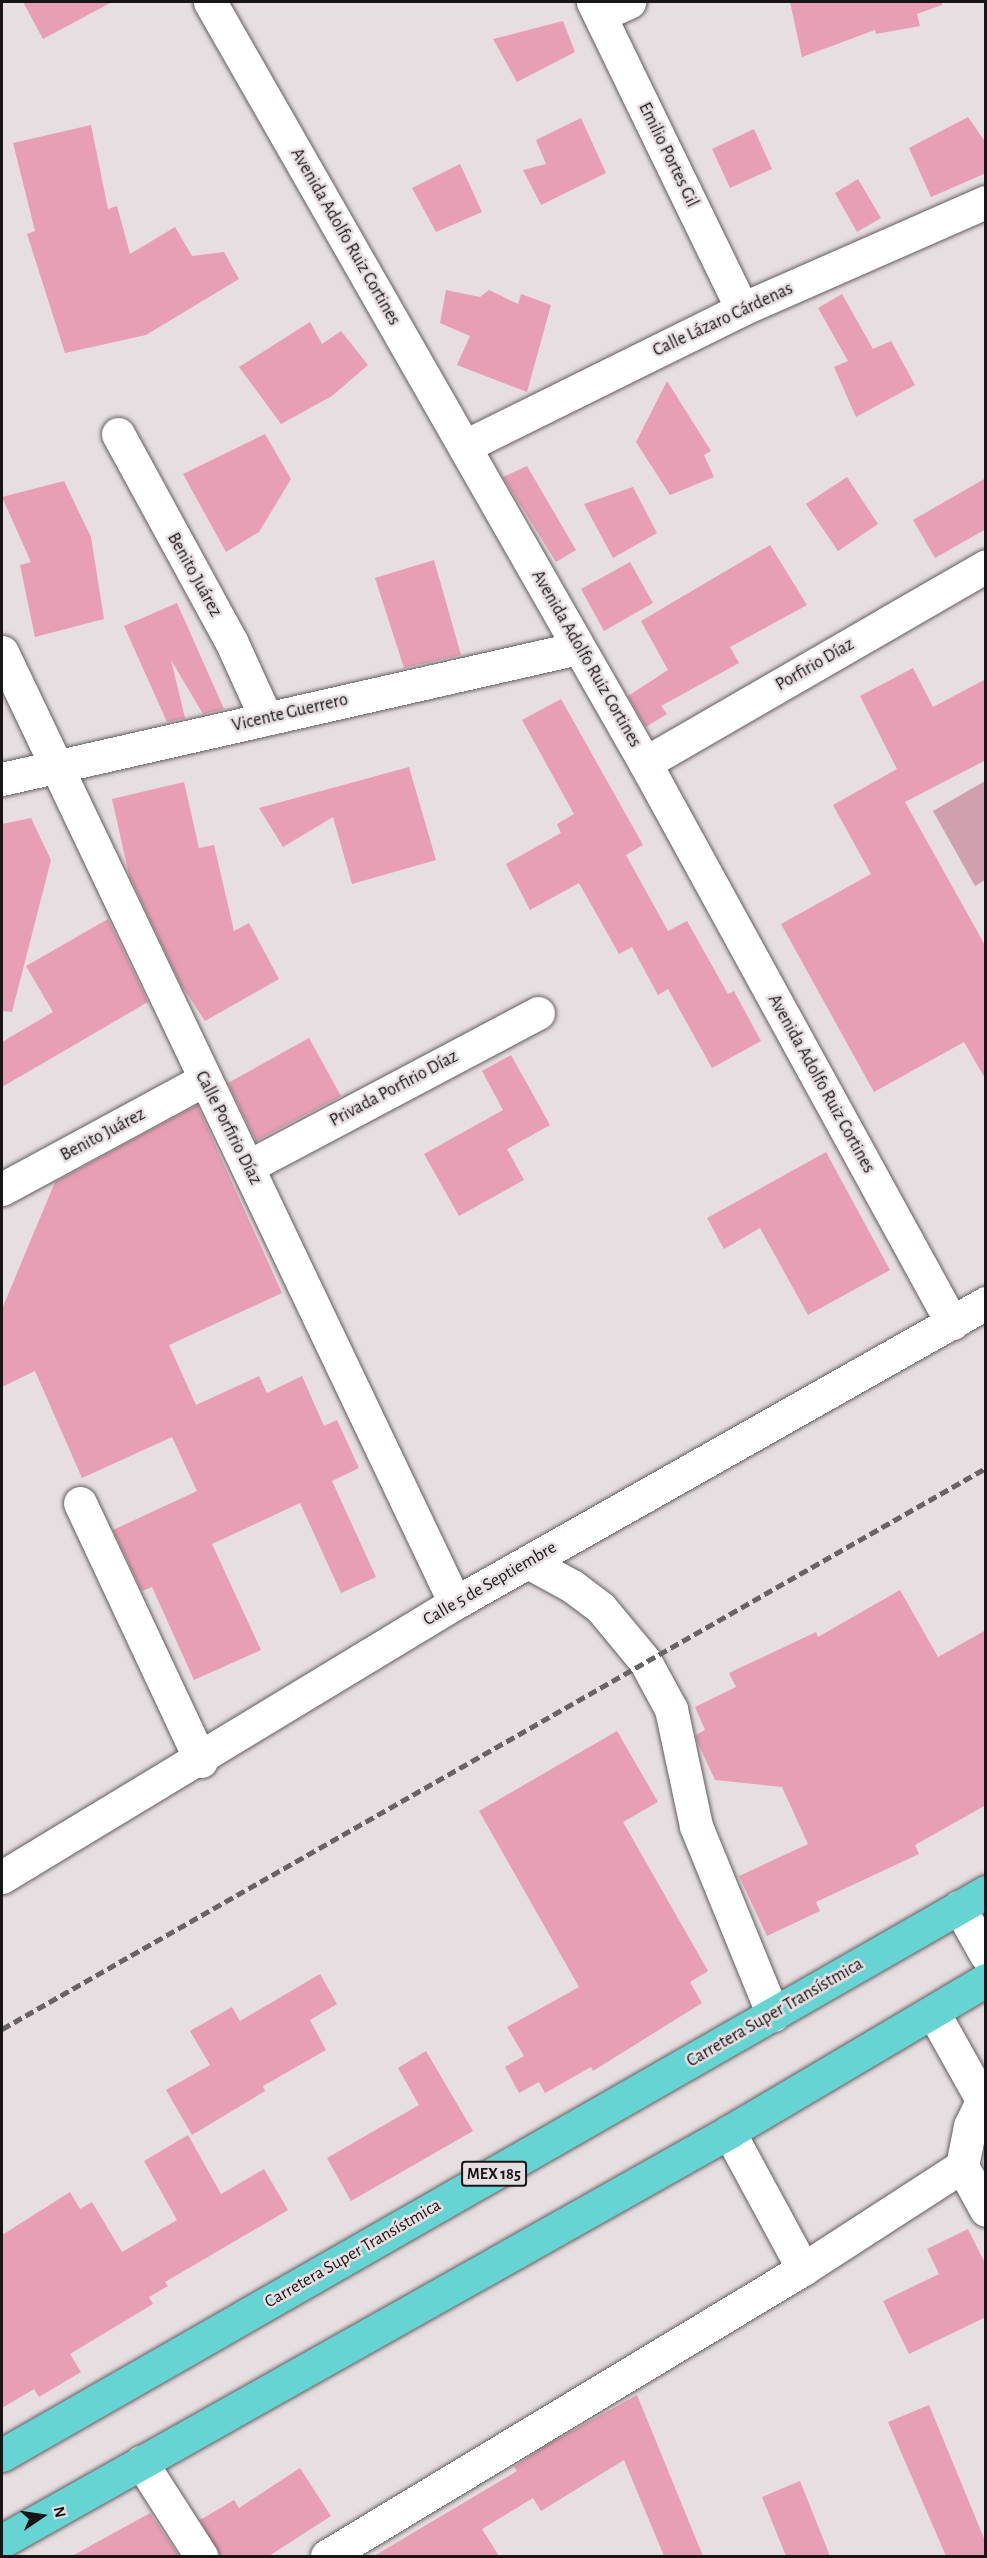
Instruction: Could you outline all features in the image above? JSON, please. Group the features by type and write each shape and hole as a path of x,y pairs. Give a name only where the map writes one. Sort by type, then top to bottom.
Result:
{"main road":[{"name":"Carretera Super Transístmica","path":"2,2455 972,1899"},
{"path":"2,2541 729,2132 986,1980"}],"street":[{"name":"Avenida Adolfo Ruiz Cortines","path":"210,2 645,763 952,1323"},
{"name":"Emilio Portes Gil","path":"607,6 742,309"},
{"name":"Calle Lázaro Cárdenas","path":"465,446 742,309 986,201"},
{"name":"Benito Juárez","path":"118,434 231,641 266,718"},
{"name":"Porfirio Díaz","path":"645,763 986,566"},
{"name":"Vicente Guerrero","path":"2,779 578,648"},
{"name":"Calle Porfirio Díaz","path":"2,652 204,1080 249,1166 455,1603"},
{"name":"Privada Porfirio Díaz","path":"249,1166 538,1013"},
{"name":"Benito Juárez","path":"2,1190 204,1080"},
{"name":"Calle 5 de Septiembre","path":"2,1877 201,1761 455,1603 986,1303"},
{"path":"80,1503 201,1761"},
{"path":"528,1562 572,1586 600,1608 645,1660 671,1709 696,1826 772,2015"},
{"path":"972,1899 986,1955"},
{"path":"346,2552 803,2269 962,2166 984,2100 933,2012"},
{"path":"729,2132 803,2269"},
{"path":"962,2166 986,2210"},
{"path":"141,2462 201,2556"}],"shaded area":[{"path":"985,781 985,880 975,886 933,811"}],"building":[{"path":"23,2 112,2 43,39"},
{"path":"790,2 942,2 942,5 917,14 920,26 876,34 875,30 802,57"},
{"path":"563,21 575,52 517,82 493,39"},
{"path":"968,117 986,143 986,173 931,197 909,148"},
{"path":"581,118 606,173 541,205 523,170 546,164 536,140"},
{"path":"91,125 108,209 117,206 130,254 175,227 192,256 224,252 239,279 146,335 65,353 27,234 35,231 13,143"},
{"path":"754,129 772,169 730,188 712,149"},
{"path":"460,164 482,212 436,232 412,188"},
{"path":"858,179 881,218 857,232 835,193"},
{"path":"446,290 480,297 489,290 518,304 521,294 551,305 527,392 457,365 470,336 440,323"},
{"path":"842,294 873,349 891,341 915,385 856,417 834,367 848,361 818,308"},
{"path":"310,322 322,344 341,331 368,365 332,396 281,424 239,367"},
{"path":"667,381 711,451 704,455 714,477 670,495 636,442"},
{"path":"265,434 291,479 259,532 226,552 183,474"},
{"path":"527,466 576,550 556,562 503,477"},
{"path":"847,477 878,524 838,551 806,504"},
{"path":"986,478 986,529 935,558 913,520"},
{"path":"64,481 91,537 104,619 35,637 20,565 31,562 2,497"},
{"path":"633,487 657,533 613,558 584,504"},
{"path":"770,545 807,605 730,647 739,663 661,706 667,714 646,727 628,696 668,670 641,621"},
{"path":"434,560 461,655 404,668 375,578"},
{"path":"630,562 653,603 604,631 581,589"},
{"path":"177,603 224,709 203,714 171,660 185,718 167,722 124,626"},
{"path":"913,668 933,707 986,679 986,760 905,802 986,947 986,1080 964,1042 874,1092 781,924 871,874 833,805 897,769 860,696"},
{"path":"561,699 643,845 626,855 668,931 687,921 728,994 734,991 761,1041 712,1068 668,989 658,995 632,947 619,954 579,883 530,910 506,864 561,833 557,824 574,814 522,720"},
{"path":"409,767 436,860 352,884 333,817 283,847 259,808"},
{"path":"184,782 199,848 214,845 234,931 249,923 279,979 205,1021 180,983 129,875 112,799"},
{"path":"31,818 51,860 12,1012 2,1011 2,824"},
{"path":"108,919 148,1002 2,1087 2,1042 53,1012 26,966"},
{"path":"309,1038 341,1096 256,1141 228,1083"},
{"path":"511,1055 550,1125 507,1149 524,1180 459,1216 424,1154 503,1110 482,1071"},
{"path":"197,1105 282,1293 169,1345 196,1405 259,1376 267,1393 302,1376 324,1426 337,1420 359,1468 332,1481 376,1577 341,1593 300,1503 212,1544 261,1650 194,1680 152,1587 142,1591 113,1530 197,1491 172,1437 82,1478 35,1371 2,1387 2,1309 55,1182"},
{"path":"826,1152 890,1270 808,1315 760,1228 724,1249 707,1218"},
{"path":"900,1590 938,1657 986,1630 986,1805 915,1845 919,1854 816,1902 820,1911 767,1936 739,1876 808,1844 782,1787 715,1780 697,1741 696,1735 705,1730 695,1707 736,1687 729,1673 816,1632 818,1637"},
{"path":"617,1731 658,1802 623,1822 708,1971 690,1982 702,2003 593,2071 591,2067 545,2093 539,2082 519,2093 505,2067 524,2056 507,2027 579,1987 479,1811"},
{"path":"320,1974 337,2004 310,2020 326,2050 263,2086 265,2091 192,2135 166,2090 210,2065 190,2031 232,2007 240,2021"},
{"path":"426,2051 473,2131 351,2201 327,2158 419,2105 398,2068"},
{"path":"188,2135 221,2194 264,2169 288,2210 165,2282 168,2286 149,2297 153,2304 70,2354 81,2372 39,2397 34,2389 2,2408 2,2235 70,2192 80,2209 92,2202 122,2252 177,2220 144,2161"},
{"path":"968,2229 986,2265 986,2317 909,2354 883,2301 939,2274 927,2249"},
{"path":"637,2395 703,2556 664,2556 624,2460 541,2511 533,2498 482,2529 499,2556 374,2556 517,2471 514,2467 545,2446"},
{"path":"929,2405 986,2543 986,2556 946,2556 888,2422"},
{"path":"300,2468 331,2516 269,2556 220,2556 200,2520 234,2500 239,2508"},
{"path":"800,2481 830,2556 786,2556 762,2497"},
{"path":"150,2513 179,2556 72,2556"}],"railway":[{"path":"2,2029 986,1468"}]}
